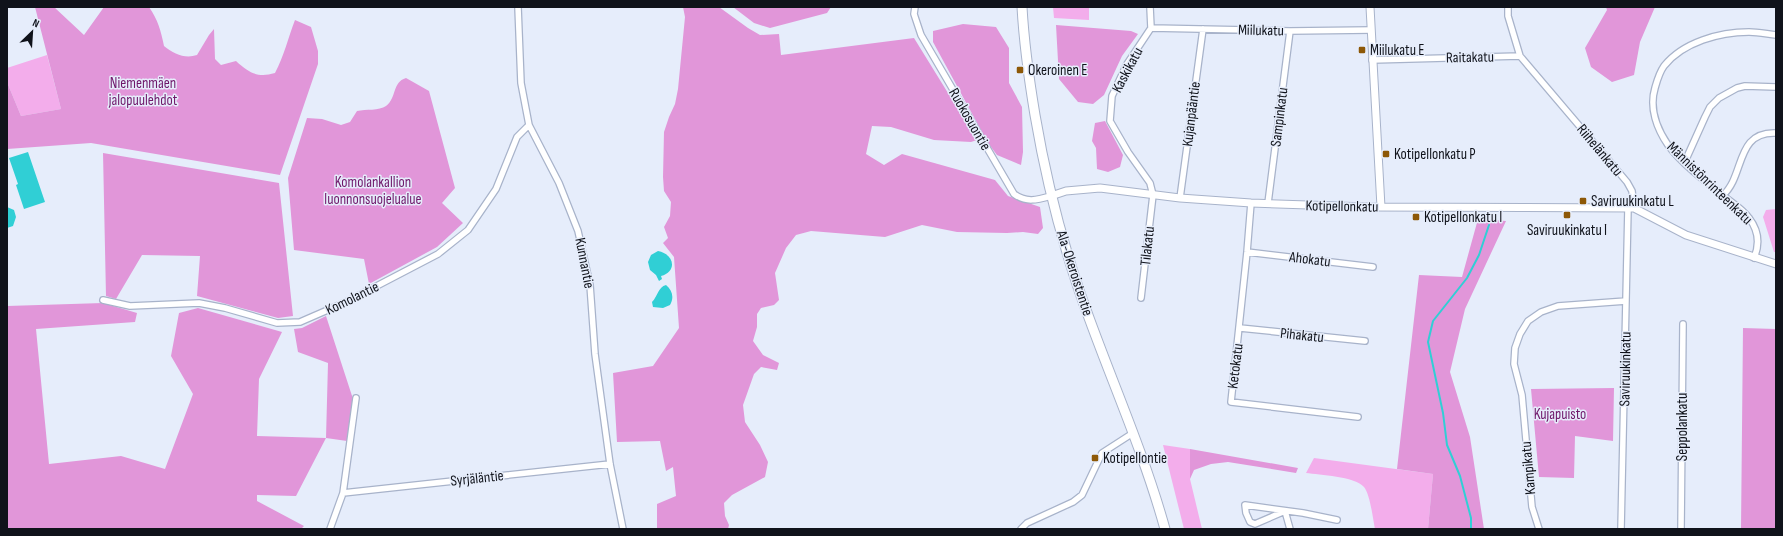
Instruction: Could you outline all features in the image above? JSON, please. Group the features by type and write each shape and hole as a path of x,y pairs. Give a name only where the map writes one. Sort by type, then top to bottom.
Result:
{"main road":[{"name":"Ala-Okeroistentie","path":"1022,7 1028,75 1051,196 1078,287 1153,487 1165,529"}],"street":[{"name":"Kunnantie","path":"518,7 521,83 529,125 559,183 578,231 590,285 595,354 610,464 623,529"},
{"name":"Ruokosuontie","path":"915,7 914,14 921,35 1014,194 1020,199 1029,201 1051,196"},
{"path":"1150,7 1151,28"},
{"path":"1370,7 1381,207"},
{"name":"Riihelänkatu","path":"1508,7 1508,16 1520,56 1627,182 1632,191 1631,208"},
{"name":"Miilukatu","path":"1151,28 1290,31 1371,30"},
{"name":"Kaskikatu","path":"1151,28 1127,64 1112,96 1110,122 1128,152 1150,183 1152,195"},
{"name":"Kujanpääntie","path":"1180,198 1202,29"},
{"name":"Sampinkatu","path":"1268,203 1290,31"},
{"name":"Männistönrinteenkatu","path":"1754,258 1758,240 1754,226 1749,217 1683,161 1666,142 1660,132 1654,116 1653,96 1658,78 1664,66 1676,55 1692,44 1728,34 1748,32 1776,35"},
{"name":"Raitakatu","path":"1372,60 1520,56"},
{"path":"1683,161 1687,157 1710,107 1719,98 1737,88 1745,86 1776,87"},
{"name":"Komolantie","path":"103,300 130,306 199,303 225,308 277,323 300,322 346,302 438,254 468,230 496,189 517,137 529,125"},
{"path":"1723,195 1734,181 1742,155 1748,145 1756,137 1766,132 1776,133"},
{"name":"Kotipellonkatu","path":"1051,196 1066,191 1088,188 1180,198 1251,203 1381,207 1631,208"},
{"name":"Tilakatu","path":"1141,298 1152,195"},
{"name":"Ketokatu","path":"1251,203 1248,252 1231,402 1358,417"},
{"path":"1631,208 1686,235 1776,264"},
{"name":"Saviruukinkatu","path":"1622,529 1626,301 1631,208"},
{"name":"Ahokatu","path":"1248,252 1373,267"},
{"name":"Kampikatu","path":"1538,529 1532,507 1522,395 1514,364 1515,348 1520,334 1528,321 1540,312 1558,306 1626,301"},
{"name":"Seppolankatu","path":"1681,529 1683,324"},
{"name":"Pihakatu","path":"1240,328 1365,341"},
{"path":"330,529 343,493 356,398"},
{"path":"1021,529 1026,523 1073,502 1082,495 1102,454 1133,434"},
{"name":"Syrjäläntie","path":"343,493 610,464"},
{"path":"1285,511 1254,524 1250,522 1246,513 1245,505 1285,511 1336,520"},
{"path":"1285,511 1290,529"}],"shaded area":[{"path":"1053,7 1089,7 1089,20 1054,18"},
{"path":"47,55 61,109 21,116 7,82 7,68"},
{"path":"1776,209 1776,252 1774,252 1763,217 1766,210"},
{"path":"1163,445 1190,449 1190,479 1202,529 1184,529"},
{"path":"1314,458 1433,474 1428,529 1375,529 1370,501 1364,487 1353,480 1345,478 1306,473"}],"green space":[{"name":"Niemenmäen jalopuulehdot","path":"35,7 54,7 84,35 104,7 149,7 159,26 164,46 172,51 184,56 197,55 214,29 215,59 221,65 236,61 245,69 259,75 275,73 295,20 311,27 318,51 318,64 280,175 91,143 7,149 7,82 21,116 61,109"},
{"path":"683,7 719,7 760,35 779,34 781,55 914,38 977,140 971,142 934,140 891,127 872,126 866,154 884,165 902,154 995,180 1008,196 1040,207 1043,228 1038,234 1023,232 957,232 922,225 885,237 811,231 796,235 786,248 775,273 779,300 774,305 761,308 757,314 757,327 753,341 763,355 779,363 777,370 761,367 754,374 743,405 745,422 760,445 768,462 765,477 732,495 724,503 725,516 729,525 728,529 657,529 657,504 676,496 673,467 666,471 660,441 617,442 613,373 653,366 679,328 674,257 663,243 668,238 664,227 670,216 671,202 664,191 663,177 664,132 675,104 678,89 685,17"},
{"path":"733,7 831,7 827,13 770,28 754,23"},
{"path":"1606,7 1655,7 1640,42 1634,75 1612,82 1591,67 1585,48 1607,10"},
{"path":"963,24 996,27 1009,48 1009,83 1022,107 1023,152 1021,165 997,155 988,143 933,42 933,31"},
{"path":"1056,25 1131,31 1138,34 1122,56 1104,95 1093,104 1078,102 1059,79"},
{"name":"Komolankallion luonnonsuojelualue","path":"406,78 429,91 455,188 442,203 463,223 437,247 369,284 364,259 294,250 288,178 307,118 322,119 341,125 350,122 357,111 383,108 386,106 392,99 396,87"},
{"path":"1105,121 1123,155 1120,167 1108,172 1097,169 1096,148 1092,141 1095,123"},
{"path":"103,153 279,183 293,316 278,318 197,296 200,256 142,255 116,299 106,296"},
{"path":"1478,219 1506,221 1465,309 1450,372 1470,437 1484,529 1428,529 1433,474 1397,469 1419,275 1462,277"},
{"path":"103,303 137,313 135,322 36,329 49,464 121,456 165,469 193,394 171,356 179,313 198,308 282,332 259,379 257,436 326,438 296,496 257,495 257,501 304,526 301,529 7,529 7,306"},
{"path":"326,316 353,399 347,441 326,438 328,363 298,352 294,329 302,328"},
{"path":"1743,328 1776,329 1776,529 1741,529"},
{"name":"Kujapuisto","path":"1614,388 1613,441 1575,436 1574,478 1539,477 1531,389"},
{"path":"1190,449 1298,468 1296,473 1228,462 1211,464 1194,470 1190,479"}],"water":[{"path":"28,152 45,202 24,209 16,185 18,184 9,158"},
{"path":"7,207 14,210 16,217 13,226 7,228"},
{"path":"658,251 668,255 672,263 670,270 661,276 662,279 659,281 656,275 650,270 648,262 651,255"},
{"path":"666,285 672,295 670,305 663,308 653,307 652,302 661,288"}],"waterway":[{"path":"1471,529 1471,518 1460,476 1447,445 1443,413 1428,342 1433,321 1467,278 1479,255 1489,225"}],"place":[{"name":"Miilukatu E","path":"1362,50"},
{"name":"Okeroinen E","path":"1020,70"},
{"name":"Kotipellonkatu P","path":"1386,154"},
{"name":"Saviruukinkatu L","path":"1583,201"},
{"name":"Saviruukinkatu I","path":"1567,215"},
{"name":"Kotipellonkatu I","path":"1416,217"},
{"name":"Kotipellontie","path":"1095,458"}]}
